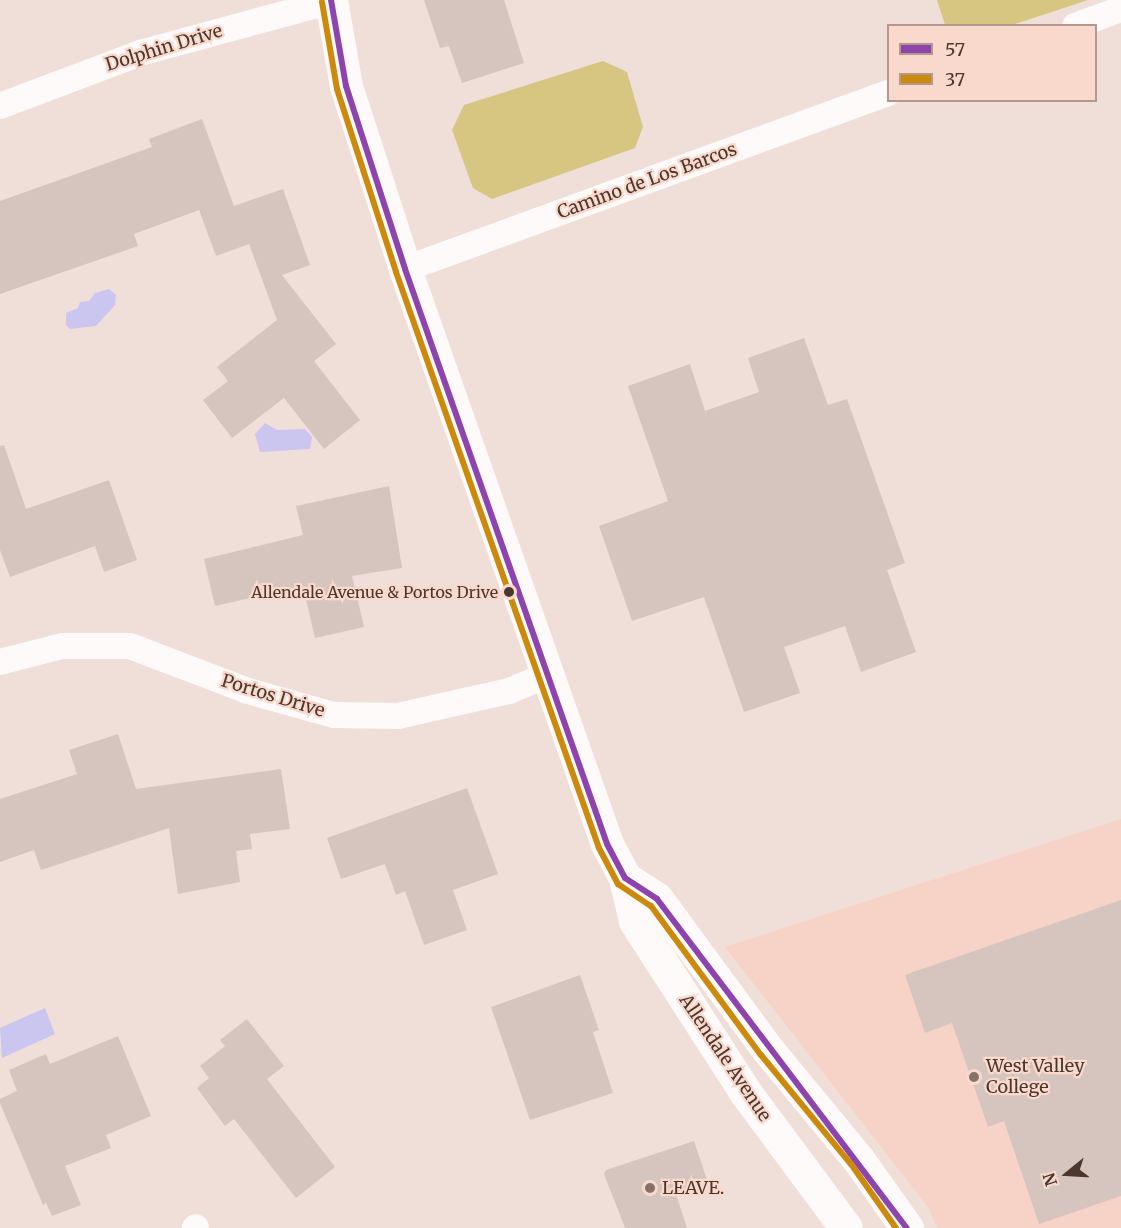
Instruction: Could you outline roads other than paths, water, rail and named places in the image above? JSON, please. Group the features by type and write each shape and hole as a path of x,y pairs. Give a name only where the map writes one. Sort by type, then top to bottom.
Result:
{"street":[{"name":"Dolphin Drive","path":"0,106 140,53 331,1"},
{"name":"Allendale Avenue","path":"331,1 346,86 405,269 607,844 626,878 635,921 745,1092 846,1228"},
{"path":"1080,24 1121,9"},
{"name":"Camino de Los Barcos","path":"405,269 887,93"},
{"name":"Portos Drive","path":"0,662 62,646 130,646 248,691 334,716 398,716 509,692 548,675"},
{"name":"Allendale Avenue","path":"626,878 657,899 768,1050 858,1159 907,1228"}],"place":[{"name":"Allendale Avenue & Portos Drive","path":"509,592"},
{"name":"West Valley College","path":"974,1077"},
{"name":"LEAVE.","path":"650,1188"}]}
